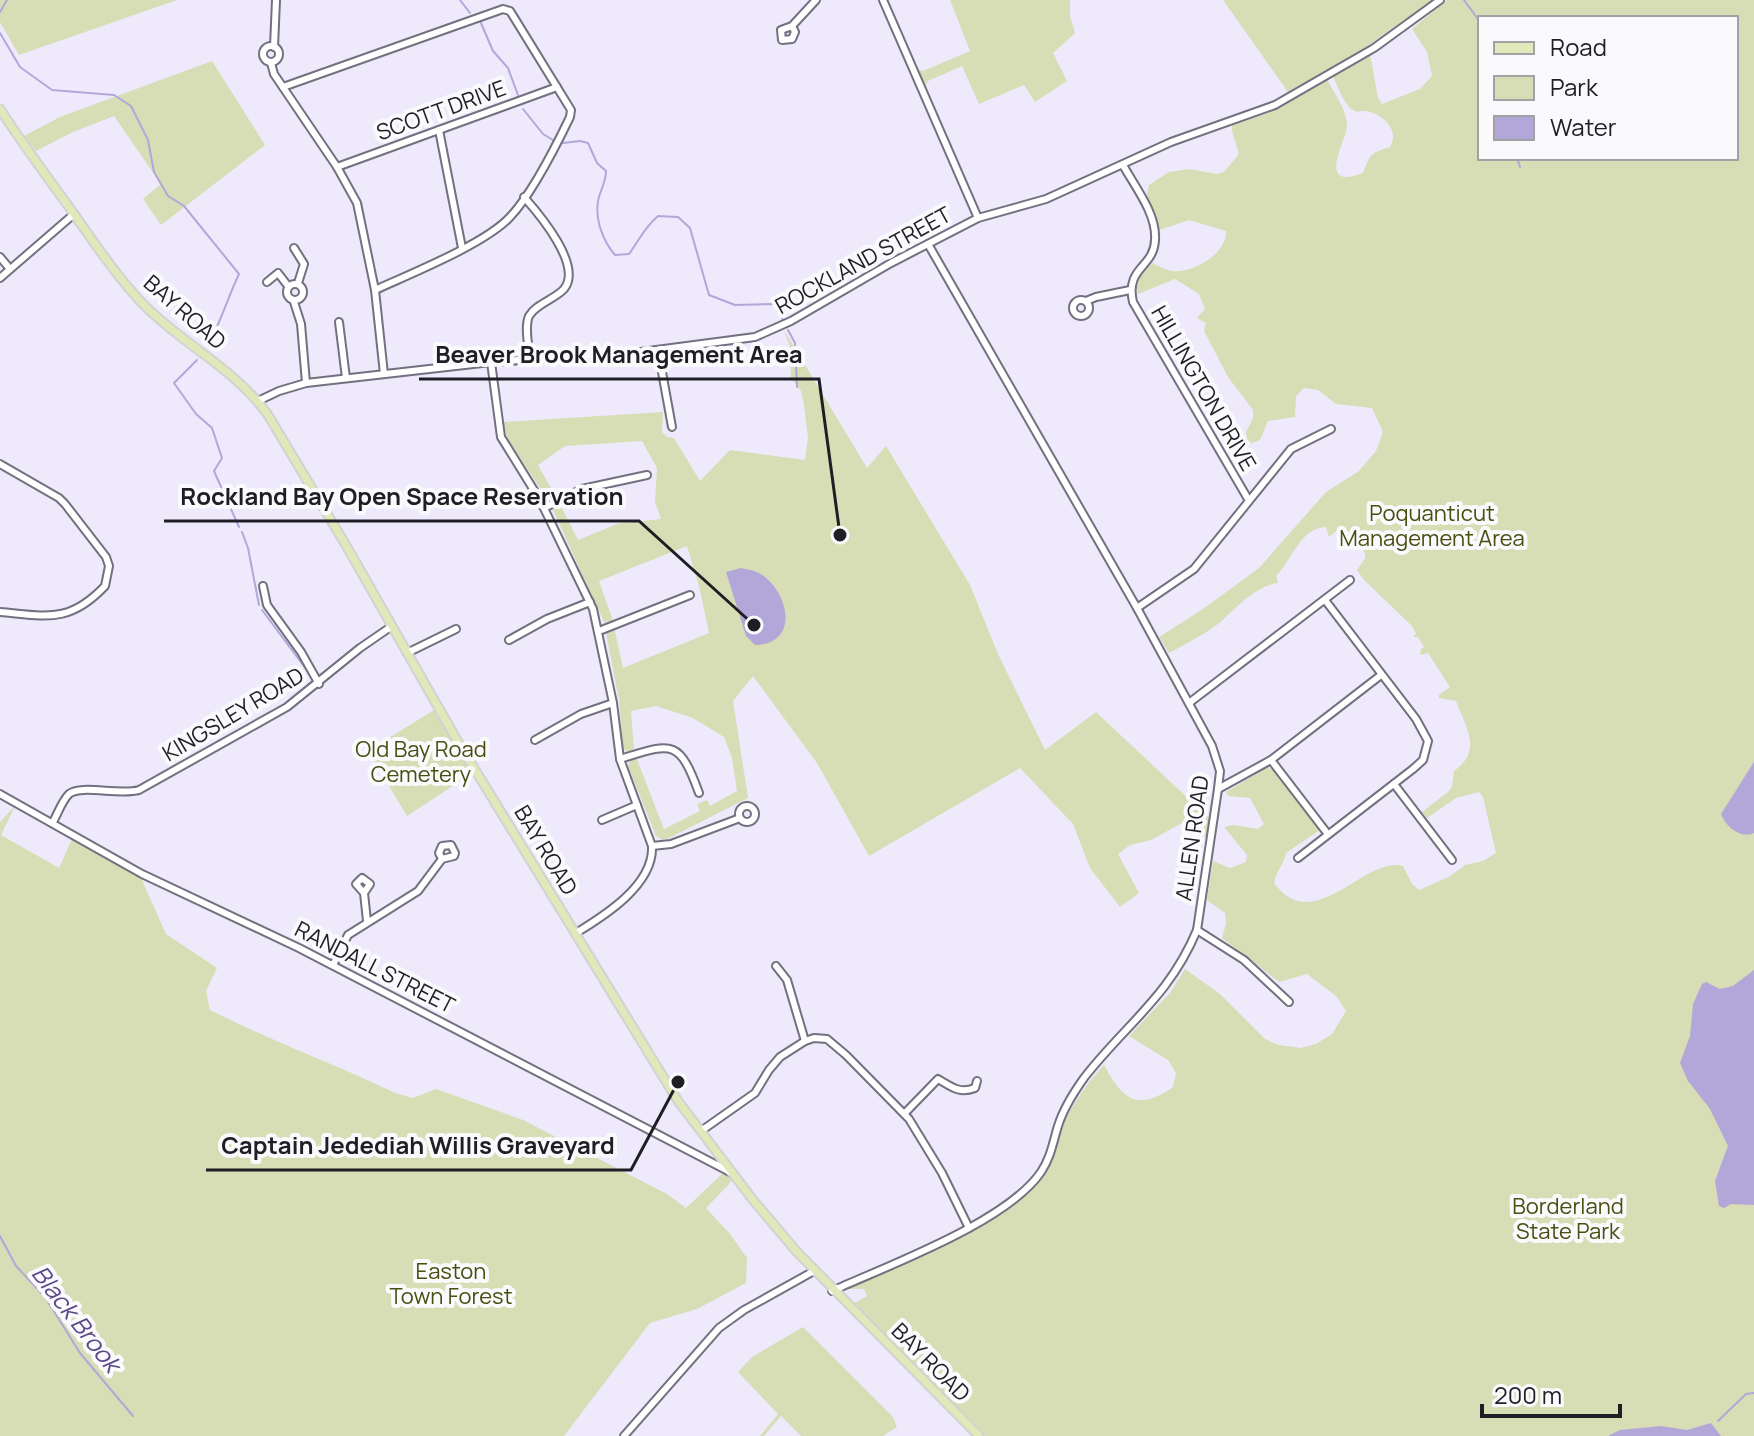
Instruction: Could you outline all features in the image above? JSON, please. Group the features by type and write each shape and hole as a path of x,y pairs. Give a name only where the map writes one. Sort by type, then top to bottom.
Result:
{"main road":[{"name":"BAY ROAD","path":"0,109 141,302 233,376 258,401 659,1071 701,1131 766,1217 832,1291 979,1436"}],"street":[{"path":"274,47 276,0"},
{"path":"792,26 816,0"},
{"path":"883,0 978,218"},
{"name":"ROCKLAND STREET","path":"258,401 306,383 491,362 658,350 741,340 763,334 978,218 1046,199 1171,142 1275,105 1374,48 1440,0"},
{"path":"283,87 507,10 571,110 570,117 509,219 462,248 375,290"},
{"path":"271,63 279,57 279,51 267,47 263,53 266,61 271,63 274,74 337,167 357,203 375,290 384,374"},
{"name":"SCOTT DRIVE","path":"337,167 557,87"},
{"path":"439,130 462,248"},
{"name":"HILLINGTON DRIVE","path":"1123,165 1152,218 1155,231 1154,250 1133,277 1130,290 1133,302 1248,499"},
{"path":"524,197 550,232 569,263 570,271 566,287 530,314 530,360"},
{"path":"0,278 74,214"},
{"name":"ALLEN ROAD","path":"832,1291 993,1215 1041,1173 1050,1157 1058,1124 1081,1081 1167,986 1197,930 1220,771 1217,756 1137,608 928,244"},
{"path":"294,248 304,264 298,283"},
{"path":"0,257 10,269"},
{"path":"267,282 278,273 288,286 288,296 294,302 301,324 306,383"},
{"path":"288,286 298,283"},
{"path":"294,302 302,294 298,283"},
{"path":"1086,301 1130,290"},
{"path":"339,322 346,378"},
{"path":"658,350 672,427"},
{"path":"491,362 501,437 544,508 590,602 613,703 620,759 652,846 646,870 621,903 576,933"},
{"path":"1137,608 1194,569 1291,449 1331,429"},
{"path":"0,464 59,498 100,547 109,566 105,586 69,613 58,617 0,612"},
{"path":"544,508 582,489 647,475"},
{"path":"1189,703 1350,580"},
{"path":"263,586 267,605 301,652 319,684"},
{"path":"599,631 690,595"},
{"path":"1298,858 1423,760 1428,741 1416,719 1325,600"},
{"path":"509,640 547,619 590,602"},
{"name":"KINGSLEY ROAD","path":"53,822 66,798 78,790 117,793 139,790 263,721 319,684 360,648 392,626"},
{"path":"407,653 456,629"},
{"path":"1218,789 1271,760 1381,675"},
{"path":"535,740 581,714 613,703"},
{"path":"620,759 656,748 672,749 685,759 699,793"},
{"path":"1271,760 1327,833"},
{"path":"1394,784 1452,860"},
{"name":"RANDALL STREET","path":"0,794 142,874 333,965 734,1173"},
{"path":"602,820 637,805"},
{"path":"652,846 671,844 740,818"},
{"path":"333,965 348,935 418,891 442,859"},
{"path":"364,893 367,921"},
{"path":"1197,930 1244,960 1289,1002"},
{"path":"776,966 787,980 805,1041"},
{"path":"701,1131 755,1093 780,1057 805,1041 821,1038 833,1043 905,1113 942,1173 969,1228"},
{"path":"905,1113 938,1079 965,1091 975,1088 977,1081"},
{"path":"624,1436 719,1328 744,1310 814,1271"}],"green space":[{"path":"0,0 177,0 19,55 0,22"},
{"path":"950,0 1070,0 1075,33 1053,53 1067,81 1035,102 1024,85 979,104 962,66 928,81 925,87 917,69 923,71 970,51"},
{"path":"1223,0 1432,0 1363,49 1288,92"},
{"name":"Borderland State Park","path":"1447,0 1754,0 1754,1436 985,1436 851,1305 867,1296 864,1289 846,1289 979,1227 1028,1194 1044,1177 1062,1125 1073,1106 1104,1065 1118,1087 1132,1098 1150,1099 1173,1087 1176,1073 1168,1060 1129,1036 1170,993 1185,969 1220,994 1265,1039 1279,1045 1301,1048 1316,1044 1332,1034 1346,1011 1336,996 1307,974 1279,982 1222,938 1225,913 1207,900 1213,861 1230,868 1246,862 1247,855 1224,827 1234,825 1258,829 1264,824 1250,798 1228,796 1226,792 1267,768 1272,769 1320,830 1286,853 1274,883 1289,898 1306,902 1322,899 1388,866 1403,866 1412,884 1419,890 1449,877 1465,865 1483,861 1496,853 1483,797 1479,792 1456,798 1427,818 1422,812 1452,787 1454,771 1468,755 1470,738 1456,701 1439,698 1450,687 1428,653 1420,655 1424,647 1418,637 1413,637 1416,633 1412,626 1357,570 1365,553 1347,530 1341,527 1329,537 1326,527 1309,533 1276,576 1278,583 1253,594 1218,624 1194,639 1169,653 1159,637 1259,568 1326,492 1359,471 1376,451 1383,432 1372,408 1336,404 1318,390 1304,388 1296,396 1295,417 1268,421 1260,440 1252,443 1247,440 1246,432 1253,418 1253,410 1228,377 1204,331 1206,323 1197,318 1205,309 1199,294 1175,279 1138,294 1137,289 1140,277 1153,263 1180,271 1207,261 1221,247 1226,231 1189,220 1159,230 1147,195 1149,185 1169,172 1189,169 1217,174 1224,172 1239,154 1232,125 1265,114 1327,79 1343,108 1347,126 1337,170 1340,176 1348,177 1363,173 1372,155 1390,147 1393,135 1384,119 1350,107 1333,76 1370,54 1378,98 1382,104 1420,89 1432,76 1427,52 1412,29"},
{"path":"212,61 265,145 161,225 143,199 161,184 114,116 36,151 24,136 60,117"},
{"path":"784,330 867,468 886,446 970,585 997,652 1045,750 1096,712 1210,819 1207,840 1191,818 1151,840 1130,845 1118,854 1139,893 1120,907 1090,868 1073,824 1020,768 869,856 817,763 753,676 733,701 748,798 669,838 663,840 656,836 628,766 631,758 636,757 664,829 700,811 697,804 707,800 710,806 737,791 732,758 724,737 693,718 656,706 631,711 634,751 627,752 623,748 619,700 606,633 614,627 623,668 709,633 687,546 599,581 613,621 604,622 552,508 559,502 578,540 617,524 661,519 655,502 657,468 642,441 565,446 538,465 556,497 547,499 509,441 502,422 663,412 662,432 674,438 700,481 730,450 805,460 808,438 804,405 801,391 791,378 790,347"},
{"name":"Old Bay Road Cemetery","path":"434,710 474,772 407,816 368,751"},
{"name":"Easton Town Forest","path":"15,806 1,835 59,868 72,839 141,878 166,934 217,968 206,991 210,1010 395,1093 413,1098 436,1089 523,1120 667,1194 686,1208 722,1174 727,1173 732,1180 706,1208 747,1258 746,1283 697,1309 650,1323 564,1436 0,1436 0,822"},
{"path":"803,1327 893,1417 897,1427 883,1436 801,1436 781,1416 764,1436 760,1436 778,1414 738,1372 752,1357"}],"water":[{"path":"741,568 762,575 780,596 786,618 784,628 769,643 755,645 746,636 726,572"},
{"path":"1754,762 1754,833 1744,834 1730,827 1721,814"},
{"path":"1754,970 1754,1205 1731,1204 1724,1208 1719,1206 1715,1181 1728,1146 1710,1109 1688,1081 1680,1063 1690,1036 1693,1004 1702,984 1706,982 1720,989 1733,986"},
{"path":"1711,1423 1721,1436 1608,1436 1620,1430 1661,1426 1687,1430"}],"waterway":[{"path":"0,12 7,0"},
{"path":"460,0 470,13"},
{"path":"1464,0 1478,19"},
{"path":"481,23 493,51 508,68 518,95"},
{"path":"0,33 20,67 52,90 114,95 131,106 148,140 154,172 168,196 184,206 239,274 209,344"},
{"path":"523,109 543,134 553,140"},
{"path":"563,143 588,143 597,163 606,171 598,201 598,215 604,237 615,255 629,254 658,216 678,217 690,228 709,295 735,305 774,304 783,320"},
{"path":"1518,160 1520,167"},
{"path":"788,330 795,343 797,387"},
{"path":"197,360 174,383 196,414 212,428 222,458 214,471 239,527"},
{"path":"242,532 259,605"},
{"path":"262,610 306,669"},
{"name":"Black Brook","path":"0,1236 16,1266 45,1297 80,1353 133,1416"},
{"path":"1718,1421 1746,1394 1754,1393"}],"place":[{"name":"Beaver Brook Management Area","path":"840,535"},
{"name":"Rockland Bay Open Space Reservation","path":"754,625"},
{"name":"Captain Jedediah Willis Graveyard","path":"678,1082"}],"park label":[{"name":"Poquanticut Management Area","path":"1432,526"}]}
